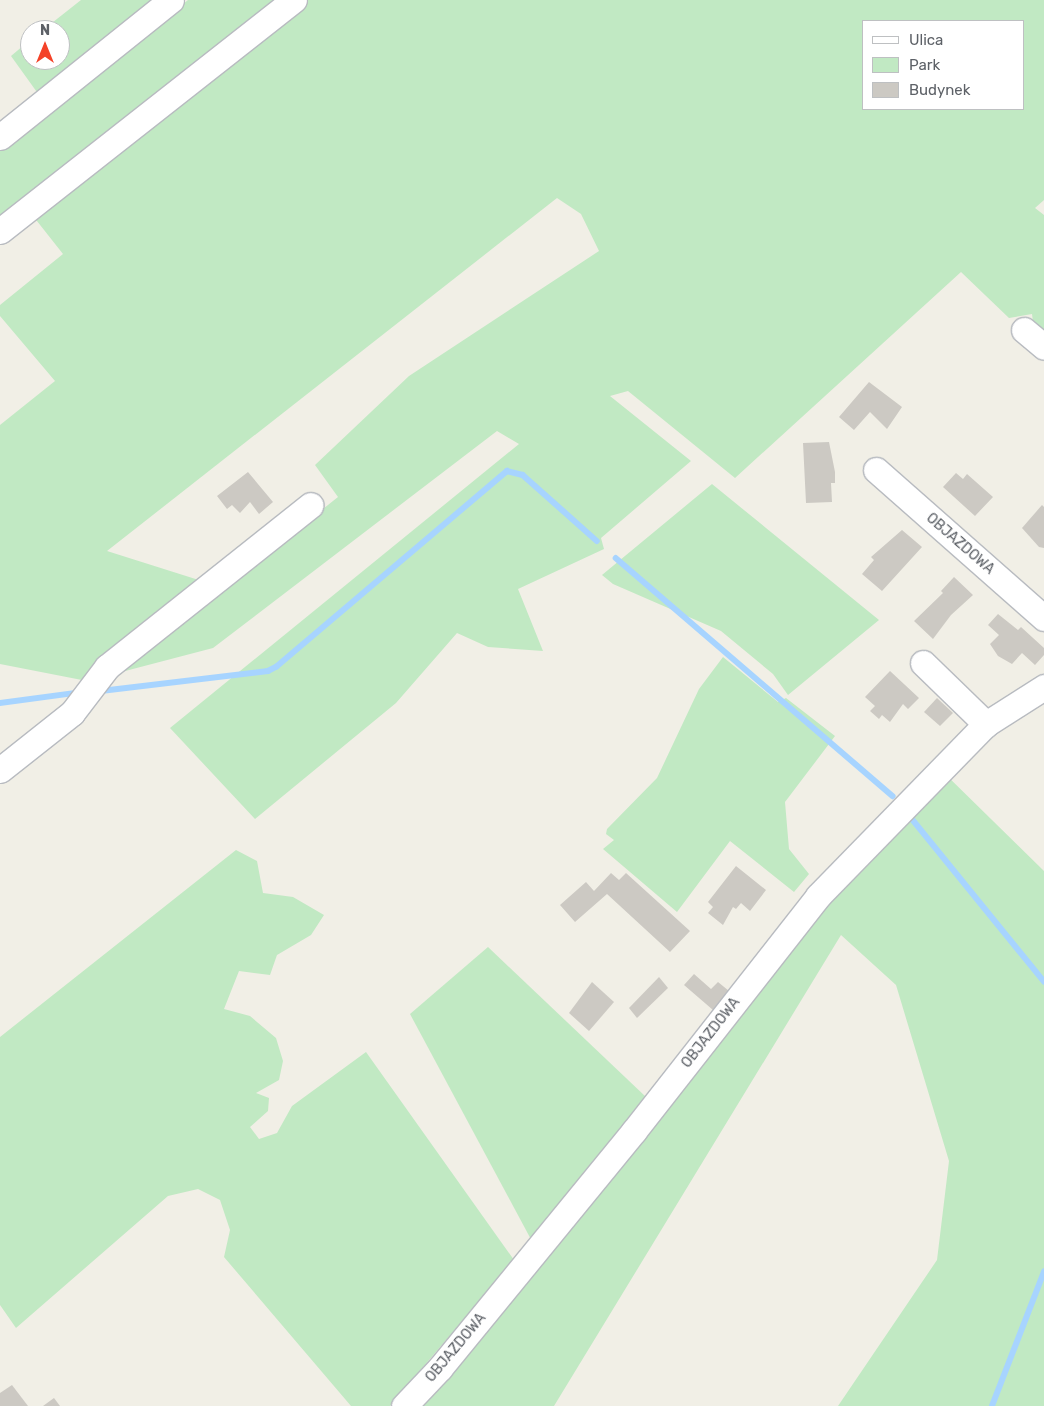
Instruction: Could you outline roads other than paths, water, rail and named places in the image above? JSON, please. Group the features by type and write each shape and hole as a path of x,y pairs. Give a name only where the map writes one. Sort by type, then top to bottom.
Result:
{"street":[{"path":"0,137 171,0"},
{"path":"0,231 294,0"},
{"path":"1024,330 1044,348"},
{"name":"OBJAZDOWA","path":"876,470 1044,618"},
{"path":"0,770 72,713 107,667 311,505"},
{"path":"923,663 986,724"},
{"name":"OBJAZDOWA","path":"404,1406 440,1368 634,1131 818,896 986,724 1044,687"}],"waterway":[{"path":"101,691 268,671 276,667 507,471 523,475 597,541"},
{"path":"616,558 893,796"},
{"path":"0,703 75,693"},
{"path":"913,820 1044,981"},
{"path":"992,1406 1044,1272"}]}
